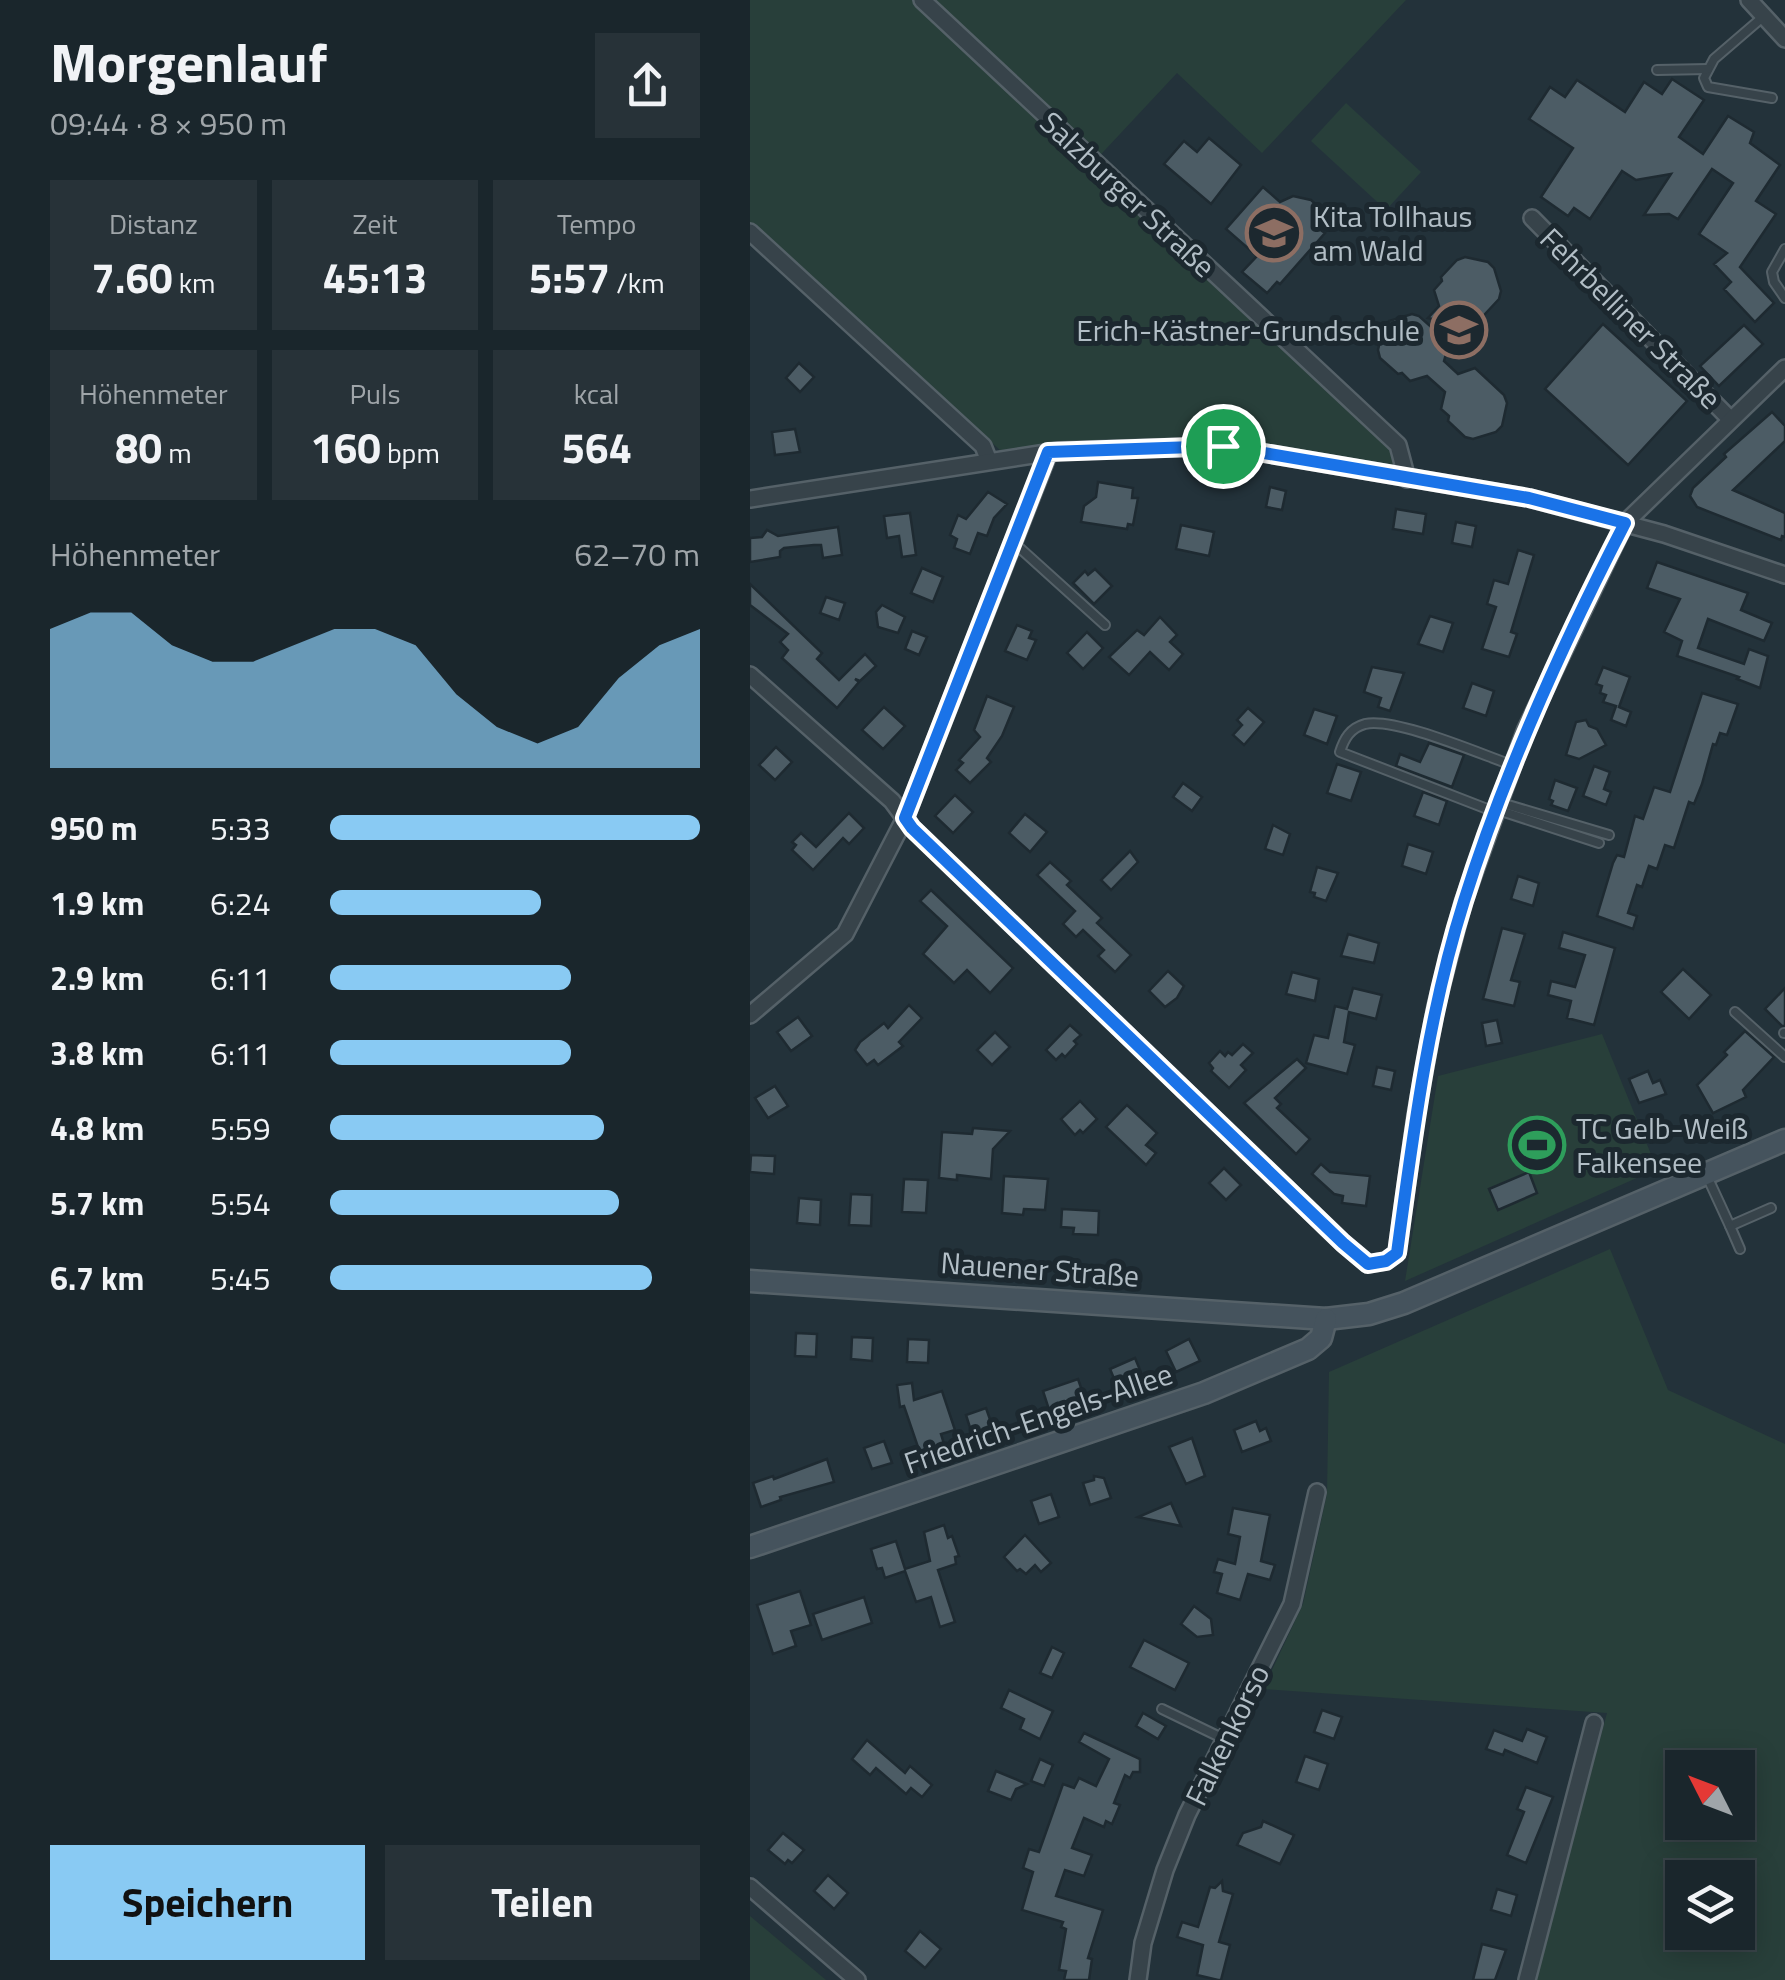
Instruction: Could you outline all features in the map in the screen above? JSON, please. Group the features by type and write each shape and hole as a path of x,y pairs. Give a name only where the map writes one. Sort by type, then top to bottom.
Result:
{"main road":[{"name":"Nauener Straße","path":"750,1281 1326,1319 1369,1314 1404,1303 1785,1140"},
{"name":"Friedrich-Engels-Allee","path":"750,1546 1204,1393 1308,1350 1321,1338 1326,1319"}],"street":[{"name":"Salzburger Straße","path":"922,0 1398,445 1407,479"},
{"path":"1749,0 1785,40"},
{"name":"Fehrbelliner Straße","path":"1532,218 1730,419"},
{"path":"750,232 983,446 990,461"},
{"name":"Fehrbelliner Straße","path":"905,818 1343,1243 1368,1264 1386,1261 1397,1253 1436,1006 1463,903 1512,765 1566,643 1625,523 1730,419 1783,374"},
{"path":"750,499 1048,452 1223,446 1529,498 1625,523 1785,576"},
{"path":"750,1016 846,934 905,818 1048,452"},
{"path":"750,674 892,801 905,818"},
{"name":"Falkenkorso","path":"1138,1980 1143,1943 1164,1870 1187,1815 1292,1604 1317,1492"},
{"path":"1528,1980 1594,1723"},
{"path":"750,1887 857,1980"}],"lane":[{"path":"1764,16 1714,59 1704,78 1708,86 1772,98"},
{"path":"1657,70 1708,69"},
{"path":"1785,249 1772,272 1785,298"},
{"path":"1013,542 1106,625"},
{"path":"1512,765 1392,724 1364,724 1345,736 1340,752 1599,842"},
{"path":"1496,808 1609,835"},
{"path":"1735,1012 1785,1057"},
{"path":"1706,1174 1740,1249"},
{"path":"1730,1226 1771,1208"},
{"path":"1162,1709 1224,1739"}],"green space":[{"path":"750,0 1406,0 1262,153 1177,73 1091,165 1395,449 1401,474 1221,438 1000,450 750,223"},
{"path":"1346,103 1421,172 1386,210 1311,141"},
{"name":"TC Gelb-Weiß Falkensee","path":"1602,1034 1657,1169 1405,1281 1438,1076"},
{"path":"1610,1249 1668,1390 1785,1444 1785,1980 1535,1980 1607,1713 1263,1689 1303,1604 1327,1494 1329,1372"},
{"path":"750,1916 826,1980 750,1980"}],"building":[{"path":"1672,79 1704,100 1679,137 1703,154 1728,116 1754,132 1750,143 1780,165 1756,201 1776,214 1740,267 1774,303 1755,322 1724,289 1731,282 1714,264 1727,253 1699,234 1733,183 1712,169 1678,219 1669,214 1644,215 1671,174 1636,180 1622,171 1590,219 1574,208 1568,216 1541,197 1573,148 1529,119 1550,87 1565,97 1577,80 1625,112 1644,82 1662,94"},
{"path":"1209,138 1241,165 1211,204 1164,164 1184,141 1197,152"},
{"path":"1263,187 1280,202 1293,196 1311,200 1332,219 1322,231 1325,233 1280,284 1277,282 1267,293 1242,272 1257,256 1226,229"},
{"path":"1465,257 1488,262 1494,268 1501,291 1499,299 1472,328 1428,318 1439,306 1434,290 1441,277"},
{"path":"1412,314 1449,343 1444,361 1458,374 1475,368 1504,395 1507,403 1502,426 1496,432 1473,439 1465,437 1441,409 1445,392 1427,376 1410,381 1380,358 1383,327 1389,321"},
{"path":"1603,324 1687,401 1628,465 1545,389"},
{"path":"1744,325 1763,344 1719,386 1700,366"},
{"path":"799,363 814,377 800,392 786,378"},
{"path":"1772,412 1785,426 1785,441 1733,490 1785,513 1785,537 1781,540 1697,507 1690,496 1693,488 1726,457 1724,454"},
{"path":"795,429 800,452 775,455 772,432"},
{"path":"1098,482 1133,488 1132,498 1138,498 1133,525 1128,524 1127,529 1081,522 1084,506 1096,497"},
{"path":"1270,487 1286,491 1282,510 1266,507"},
{"path":"988,492 1007,504 994,518 987,536 978,533 970,554 954,548 957,539 950,535 958,515 966,519"},
{"path":"1396,509 1426,514 1423,534 1393,529"},
{"path":"910,513 916,555 902,557 899,536 887,538 884,516"},
{"path":"1456,522 1476,526 1472,547 1452,543"},
{"path":"1181,525 1214,532 1209,556 1176,549"},
{"path":"838,527 842,555 823,558 821,545 814,545 784,548 780,557 750,562 750,538 762,537 767,530 778,536"},
{"path":"1518,550 1534,555 1511,632 1517,634 1509,657 1482,649 1496,607 1487,604 1494,580 1508,584"},
{"path":"1657,562 1748,593 1741,610 1772,623 1764,641 1708,619 1698,648 1744,664 1749,649 1768,656 1760,688 1677,656 1682,641 1664,632 1680,599 1647,588"},
{"path":"922,568 943,577 933,602 911,593"},
{"path":"1095,569 1112,586 1094,604 1073,583 1085,571 1088,575"},
{"path":"750,584 822,653 817,659 839,680 865,654 876,666 860,681 855,679 859,682 837,708 782,658 788,650 780,642 788,634 750,605"},
{"path":"826,597 845,603 839,620 820,613"},
{"path":"882,605 905,617 898,633 878,627 876,612"},
{"path":"1430,616 1453,623 1443,652 1418,644"},
{"path":"1160,617 1177,635 1170,642 1183,654 1169,670 1150,652 1129,675 1109,657 1137,630 1144,635"},
{"path":"1017,625 1032,631 1029,638 1036,640 1027,660 1005,651"},
{"path":"912,631 927,637 919,655 905,649"},
{"path":"1087,632 1103,648 1083,669 1067,653"},
{"path":"1372,667 1404,673 1390,711 1378,707 1381,698 1364,692"},
{"path":"1603,667 1630,677 1619,707 1631,712 1626,726 1611,720 1616,706 1603,702 1606,695 1600,693 1602,686 1596,684"},
{"path":"1472,683 1494,691 1486,716 1463,708"},
{"path":"1702,693 1738,704 1727,735 1720,733 1716,745 1713,744 1702,784 1694,804 1689,802 1674,848 1665,845 1657,869 1649,866 1642,887 1637,885 1628,913 1637,916 1633,929 1597,916 1613,863 1617,855 1624,857 1635,816 1643,819 1654,787 1670,792"},
{"path":"987,696 1014,707 987,758 991,762 970,783 956,770 963,763 959,760 980,737 974,730"},
{"path":"884,707 905,726 883,749 862,730"},
{"path":"1248,708 1264,722 1244,745 1233,735 1242,725 1237,720"},
{"path":"1314,709 1337,716 1327,744 1304,735"},
{"path":"1586,720 1606,745 1579,759 1566,755 1576,722"},
{"path":"1429,743 1464,755 1452,787 1396,766 1400,754 1420,762"},
{"path":"776,747 792,762 775,780 759,765"},
{"path":"1337,764 1361,772 1351,801 1327,793"},
{"path":"1594,766 1610,772 1604,789 1611,792 1606,805 1583,796"},
{"path":"1555,780 1577,788 1568,811 1551,805"},
{"path":"1183,783 1202,797 1192,811 1173,797"},
{"path":"1423,792 1447,801 1439,825 1414,816"},
{"path":"955,795 973,812 953,833 935,816"},
{"path":"849,813 864,828 849,844 843,838 813,870 792,850 796,845 792,842 801,833 816,847"},
{"path":"1025,814 1047,832 1030,852 1009,833"},
{"path":"1273,825 1290,834 1283,855 1265,849"},
{"path":"1408,844 1433,852 1426,874 1402,866"},
{"path":"1130,851 1138,862 1111,890 1101,880"},
{"path":"1050,862 1071,881 1067,885 1102,918 1097,923 1131,955 1115,972 1098,956 1104,950 1083,930 1076,937 1063,924 1075,911 1037,875"},
{"path":"1317,867 1338,873 1326,901 1310,892"},
{"path":"1518,876 1539,883 1533,906 1511,899"},
{"path":"931,890 1013,968 990,993 967,970 954,983 923,954 947,926 920,901"},
{"path":"1502,928 1525,934 1511,980 1520,982 1514,1006 1483,999"},
{"path":"1563,932 1615,948 1594,1025 1567,1018 1571,1001 1548,995 1551,981 1575,987 1585,955 1559,948"},
{"path":"1348,934 1379,943 1374,963 1341,956"},
{"path":"1683,969 1711,995 1689,1019 1661,992"},
{"path":"1168,971 1184,986 1165,1007 1149,991"},
{"path":"1292,972 1319,979 1315,1001 1286,994"},
{"path":"1353,988 1382,995 1376,1019 1349,1012 1344,1042 1355,1045 1347,1074 1306,1063 1314,1035 1328,1038 1335,1006 1347,1009"},
{"path":"1785,988 1785,1026 1782,1026 1765,1009"},
{"path":"909,1005 922,1018 899,1042 903,1046 878,1065 874,1060 867,1065 855,1050 860,1042 884,1023 888,1028"},
{"path":"798,1017 812,1036 791,1051 777,1032"},
{"path":"1497,1020 1502,1043 1486,1046 1482,1023"},
{"path":"1070,1025 1081,1035 1065,1057 1062,1054 1056,1060 1046,1050"},
{"path":"1745,1031 1774,1057 1743,1090 1746,1097 1713,1113 1697,1085"},
{"path":"995,1032 1010,1047 992,1065 977,1050"},
{"path":"1243,1044 1253,1053 1241,1065 1246,1070 1229,1088 1211,1071 1209,1063 1220,1051 1225,1056 1228,1052 1232,1055"},
{"path":"1297,1059 1306,1068 1275,1098 1281,1104 1277,1108 1310,1139 1296,1154 1244,1103"},
{"path":"1377,1067 1395,1071 1391,1090 1373,1086"},
{"path":"1648,1071 1653,1083 1660,1080 1666,1094 1639,1103 1629,1079"},
{"path":"775,1086 788,1106 768,1118 755,1098"},
{"path":"1080,1101 1097,1119 1083,1133 1080,1130 1075,1135 1061,1119"},
{"path":"1127,1105 1157,1133 1146,1145 1156,1153 1146,1165 1106,1127"},
{"path":"973,1128 1010,1131 993,1149 991,1179 957,1175 957,1180 939,1178 942,1132 972,1134"},
{"path":"751,1155 775,1156 774,1174 750,1172"},
{"path":"1321,1164 1330,1172 1370,1176 1366,1206 1342,1203 1343,1196 1334,1194 1312,1174"},
{"path":"1224,1168 1241,1185 1226,1200 1209,1183"},
{"path":"1529,1172 1537,1193 1498,1210 1489,1189"},
{"path":"1004,1176 1048,1179 1045,1210 1024,1209 1023,1215 1002,1213"},
{"path":"904,1179 928,1180 926,1213 902,1212"},
{"path":"851,1194 872,1195 871,1226 849,1225"},
{"path":"799,1198 821,1200 820,1225 797,1223"},
{"path":"1062,1209 1099,1211 1098,1235 1073,1234 1074,1228 1061,1227"},
{"path":"796,1333 817,1334 816,1357 795,1356"},
{"path":"852,1337 873,1338 872,1361 851,1359"},
{"path":"908,1339 929,1340 928,1363 907,1362"},
{"path":"1189,1339 1200,1361 1176,1372 1166,1351"},
{"path":"1135,1358 1145,1382 1120,1393 1110,1369"},
{"path":"1078,1379 1086,1402 1051,1416 1043,1391"},
{"path":"912,1383 914,1400 942,1391 955,1430 941,1434 944,1444 920,1453 904,1406 900,1407 897,1385"},
{"path":"986,1408 993,1428 972,1434 966,1415"},
{"path":"1256,1421 1260,1431 1266,1428 1271,1441 1242,1452 1234,1430"},
{"path":"1192,1438 1205,1476 1186,1484 1169,1447"},
{"path":"884,1441 892,1463 872,1469 864,1448"},
{"path":"827,1459 834,1482 780,1497 781,1500 761,1507 753,1483"},
{"path":"1094,1476 1104,1478 1111,1498 1090,1505 1083,1483 1094,1480"},
{"path":"1051,1494 1059,1517 1039,1524 1031,1501"},
{"path":"1171,1503 1181,1526 1138,1517"},
{"path":"1233,1508 1270,1515 1261,1561 1275,1565 1270,1580 1248,1574 1240,1600 1217,1593 1222,1574 1214,1572 1218,1559 1235,1564 1240,1537 1228,1534"},
{"path":"944,1525 959,1556 955,1557 956,1564 938,1570 955,1622 940,1627 931,1597 916,1602 905,1571 885,1578 882,1568 877,1569 871,1549 896,1541 905,1569 930,1561 924,1532"},
{"path":"1025,1535 1051,1563 1041,1572 1035,1565 1026,1574 1017,1571 1004,1557"},
{"path":"800,1591 811,1625 791,1631 796,1646 773,1654 757,1605"},
{"path":"864,1597 872,1623 822,1640 813,1614"},
{"path":"1194,1606 1211,1619 1213,1635 1197,1637 1181,1624"},
{"path":"1144,1640 1189,1663 1175,1690 1130,1667"},
{"path":"1052,1647 1064,1653 1052,1678 1040,1673"},
{"path":"1009,1690 1053,1711 1040,1739 1020,1729 1024,1719 1001,1708"},
{"path":"1322,1710 1342,1717 1334,1739 1314,1732"},
{"path":"1143,1713 1166,1726 1158,1739 1136,1726"},
{"path":"1527,1729 1547,1737 1537,1763 1505,1750 1503,1755 1486,1749 1494,1730 1522,1741"},
{"path":"1084,1733 1140,1759 1140,1772 1133,1772 1130,1778 1125,1775 1114,1803 1120,1805 1112,1824 1106,1821 1104,1827 1084,1818 1072,1848 1092,1855 1084,1876 1065,1870 1056,1896 1103,1910 1088,1958 1092,1959 1089,1980 1064,1980 1066,1971 1059,1970 1066,1929 1061,1927 1063,1922 1022,1910 1033,1872 1023,1868 1029,1849 1039,1852 1063,1784 1074,1788 1079,1778 1096,1786 1109,1759 1079,1742"},
{"path":"867,1740 905,1773 910,1766 932,1785 922,1797 911,1788 906,1794 876,1768 870,1775 852,1759"},
{"path":"1305,1756 1328,1764 1319,1790 1296,1782"},
{"path":"1040,1759 1053,1765 1044,1786 1031,1781"},
{"path":"996,1771 1027,1784 1016,1789 1011,1800 988,1791"},
{"path":"1526,1787 1553,1797 1526,1863 1507,1855 1524,1812 1517,1809"},
{"path":"1263,1821 1294,1835 1280,1864 1237,1845 1243,1833 1261,1827"},
{"path":"783,1833 804,1850 792,1863 788,1860 785,1864 768,1850"},
{"path":"828,1875 848,1893 834,1909 814,1891"},
{"path":"1222,1881 1223,1891 1233,1894 1219,1942 1230,1945 1218,1980 1197,1975 1203,1945 1177,1937 1182,1922 1198,1927 1210,1887 1215,1888"},
{"path":"1497,1889 1517,1895 1511,1916 1491,1910"},
{"path":"920,1931 941,1949 925,1968 905,1951"},
{"path":"1482,1944 1506,1950 1495,1980 1473,1980"}],"place":[{"name":"Kita Tollhaus am Wald","path":"1274,233"},
{"name":"Erich-Kästner-Grundschule","path":"1459,330"},
{"name":"TC Gelb-Weiß Falkensee","path":"1537,1145"}],"route":[{"path":"1223,446 1529,498 1625,523 1526,729 1463,903 1436,1006 1397,1253 1386,1261 1368,1264 1343,1243 905,818 1048,452 1223,446"}]}
